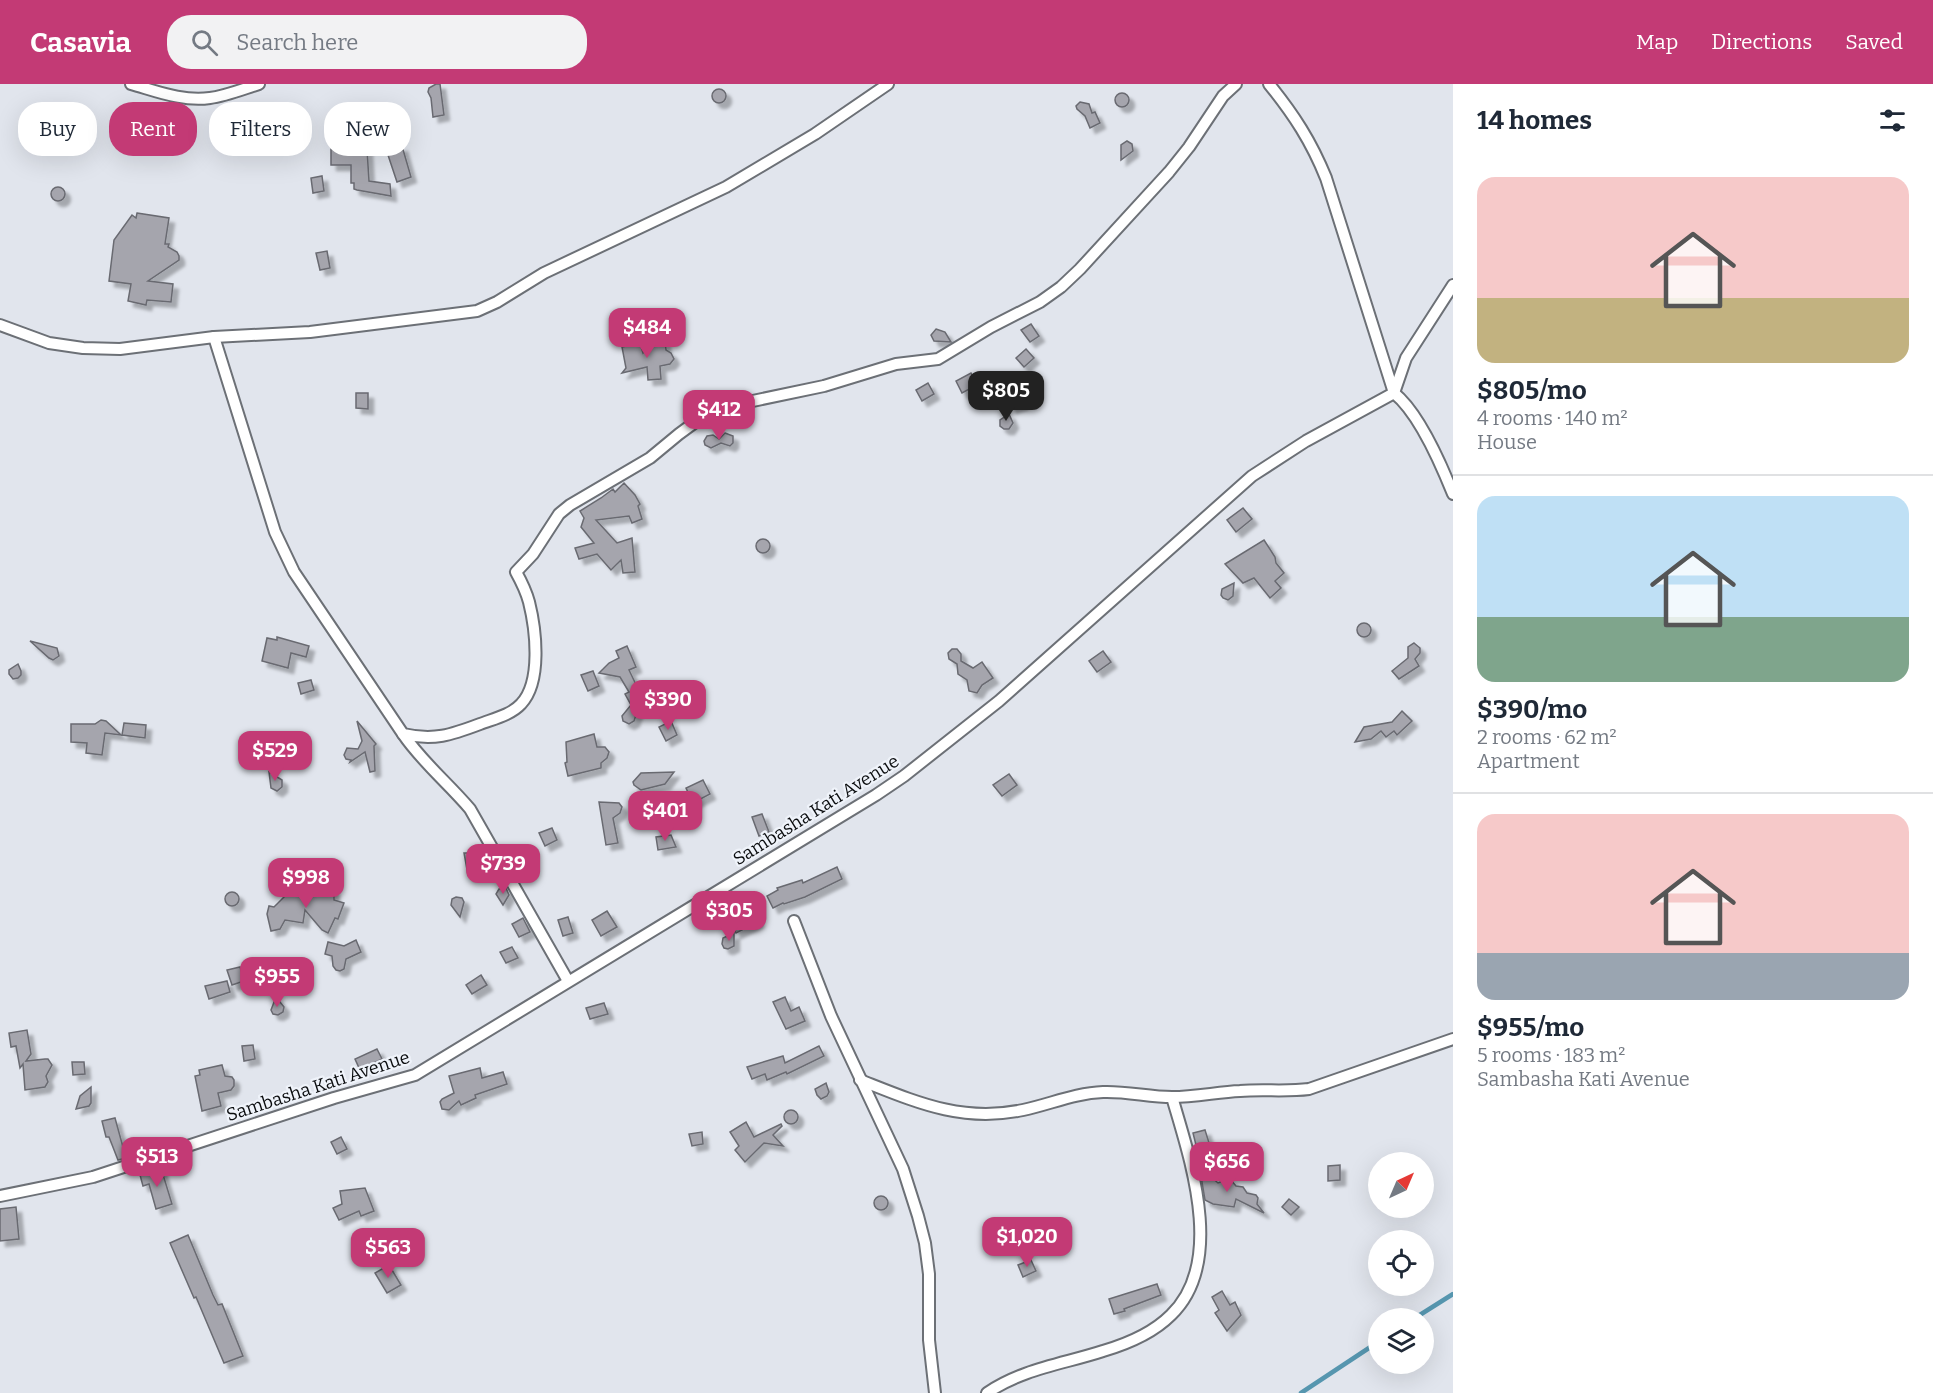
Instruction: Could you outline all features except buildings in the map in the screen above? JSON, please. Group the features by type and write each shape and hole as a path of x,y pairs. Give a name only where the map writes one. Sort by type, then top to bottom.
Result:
{"street":[{"path":"131,84 193,99 209,99 259,84"},
{"path":"0,325 49,343 83,348 120,349 214,337 310,332 477,310 497,302 544,273 726,187 815,134 888,84"},
{"path":"403,734 422,738 439,738 456,733 506,714 520,706 530,693 534,679 534,627 528,599 516,572 533,554 559,514 650,458 679,434 714,413 743,403 824,386 896,364 938,359 991,327 1040,302 1080,269 1169,172 1189,147 1223,96 1236,84"},
{"path":"1269,84 1304,130 1319,160 1394,393 1406,402 1434,452 1453,494"},
{"path":"1394,393 1406,358 1453,285"},
{"path":"214,337 275,532 294,572 403,734 429,768 470,809 568,981"},
{"name":"Sambasha Kati Avenue","path":"0,1197 93,1177 334,1098 415,1075 829,824 904,776 999,701 1252,476 1306,441 1394,393"},
{"path":"794,921 831,1016 903,1169 925,1243 929,1340 935,1393"},
{"path":"860,1080 937,1109 967,1114 999,1114 1025,1110 1081,1094 1105,1092 1172,1097 1242,1091 1287,1092 1309,1089 1453,1039"},
{"path":"987,1393 1008,1379 1027,1372 1131,1342 1172,1315 1184,1299 1192,1283 1197,1261 1200,1228 1198,1196 1172,1097"}],"waterway":[{"path":"1431,1308 1453,1294"},
{"path":"1301,1393 1368,1349"}]}
